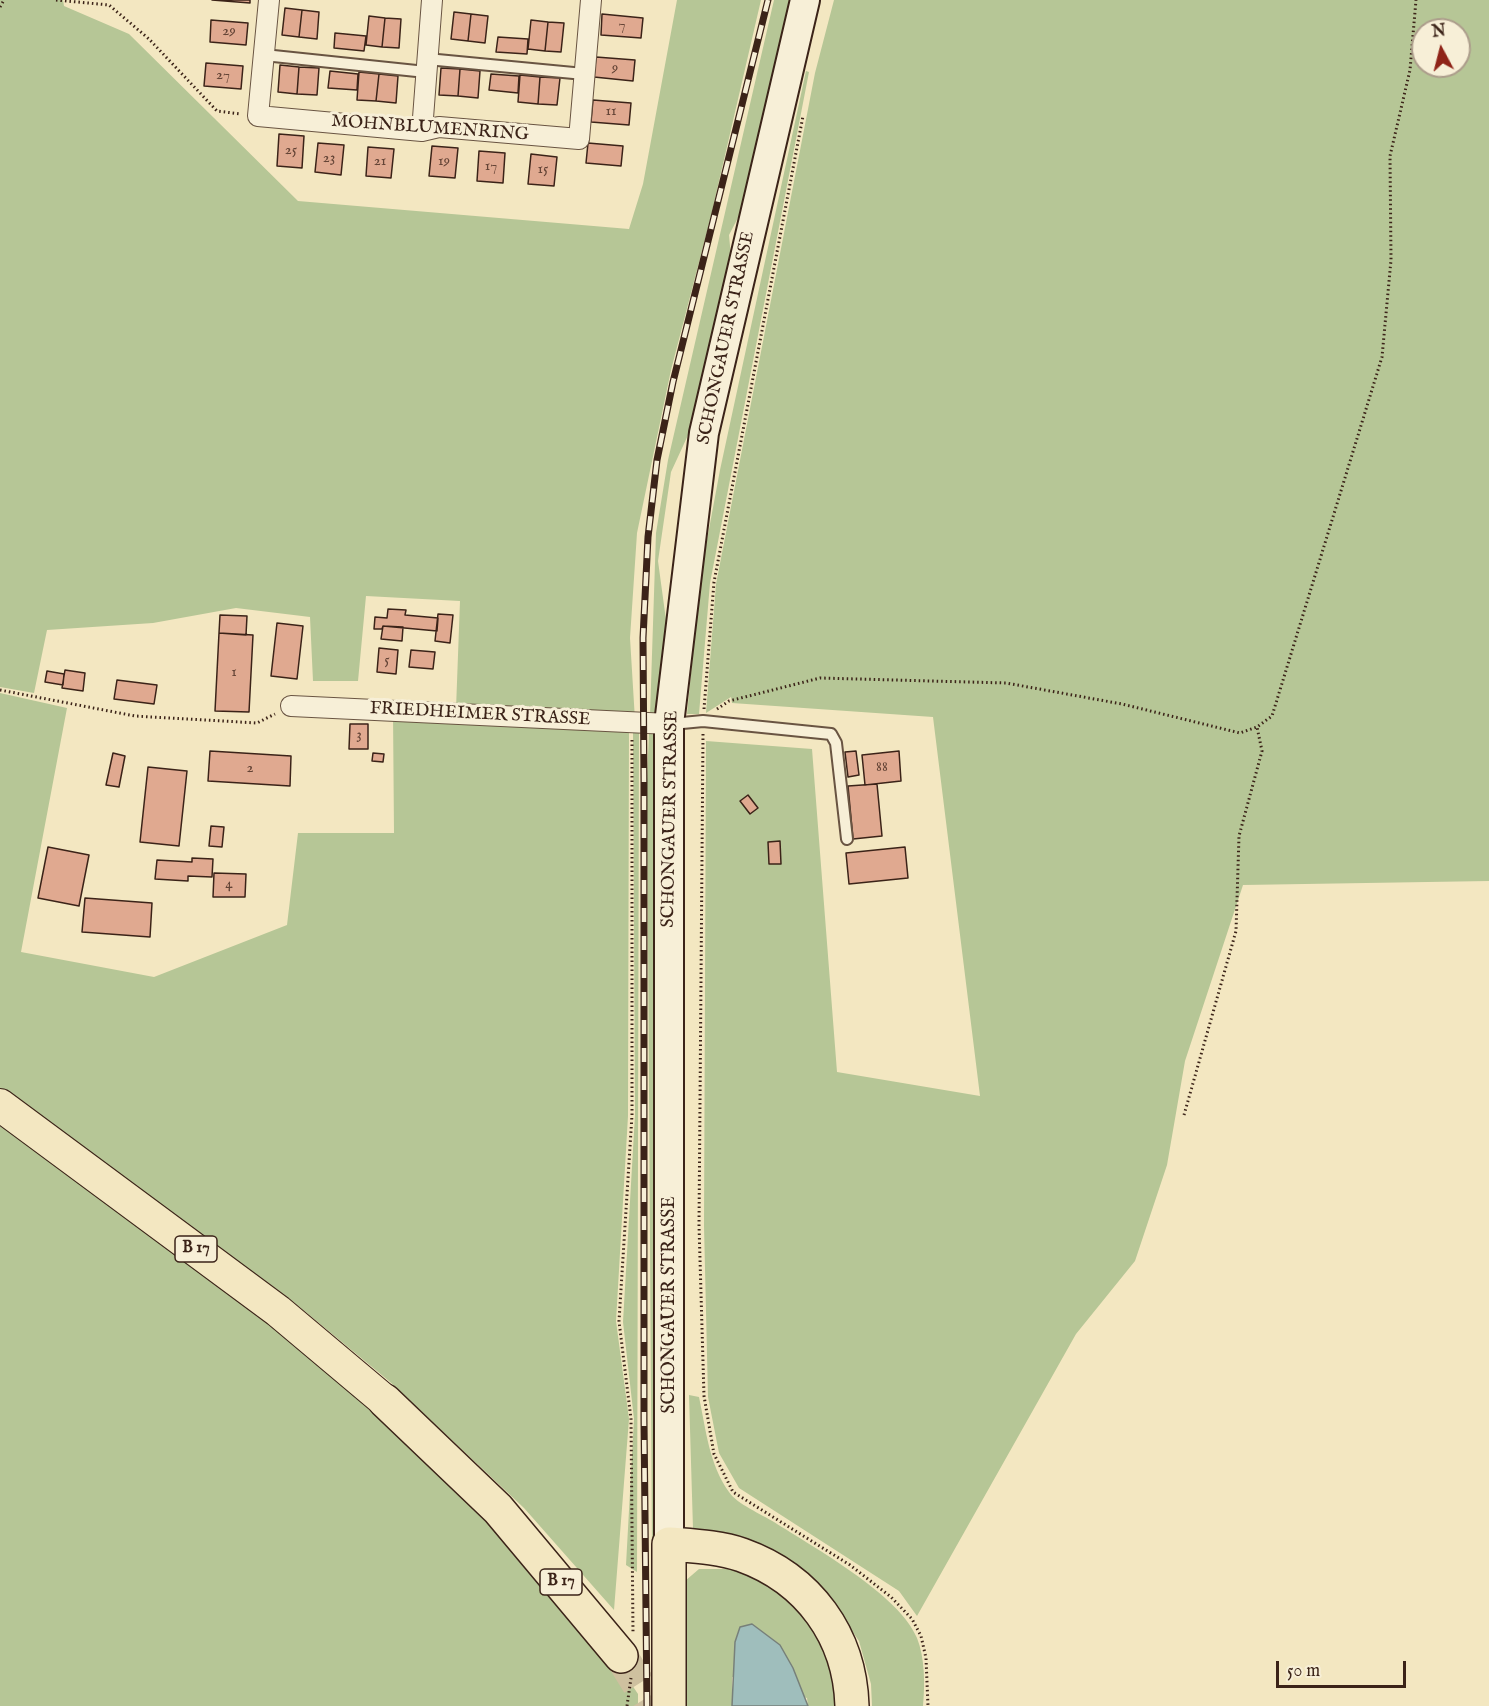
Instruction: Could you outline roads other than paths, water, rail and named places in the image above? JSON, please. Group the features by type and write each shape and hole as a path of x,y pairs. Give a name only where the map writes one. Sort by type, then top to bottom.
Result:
{"highway":[{"name":"B 17","path":"385,1401 498,1509 628,1658"},
{"path":"669,1706 669,1544 707,1547 742,1555 780,1573 803,1592 826,1618 841,1644 851,1678 852,1706"}],"main road":[{"name":"SCHONGAUER STRASSE","path":"669,1544 669,724 704,433 805,0"},
{"name":"B 17","path":"0,1105 278,1311 385,1401"}],"street":[{"path":"264,55 269,0"},
{"path":"422,131 432,0"},
{"name":"MOHNBLUMENRING","path":"264,55 258,116 422,131 439,127 579,139 591,0"},
{"name":"FRIEDHEIMER STRASSE","path":"291,706 456,712 669,724"}],"lane":[{"path":"264,55 584,74"},
{"path":"669,724 703,721 831,734 836,743 847,839"}],"water":[{"path":"752,1624 780,1645 793,1668 808,1706 732,1706 735,1642 740,1627"}],"tunnel":[{"path":"621,1656 652,1706"}],"railway":[{"path":"647,1706 644,1420 643,638 648,537 657,460 673,382 768,0"}]}
